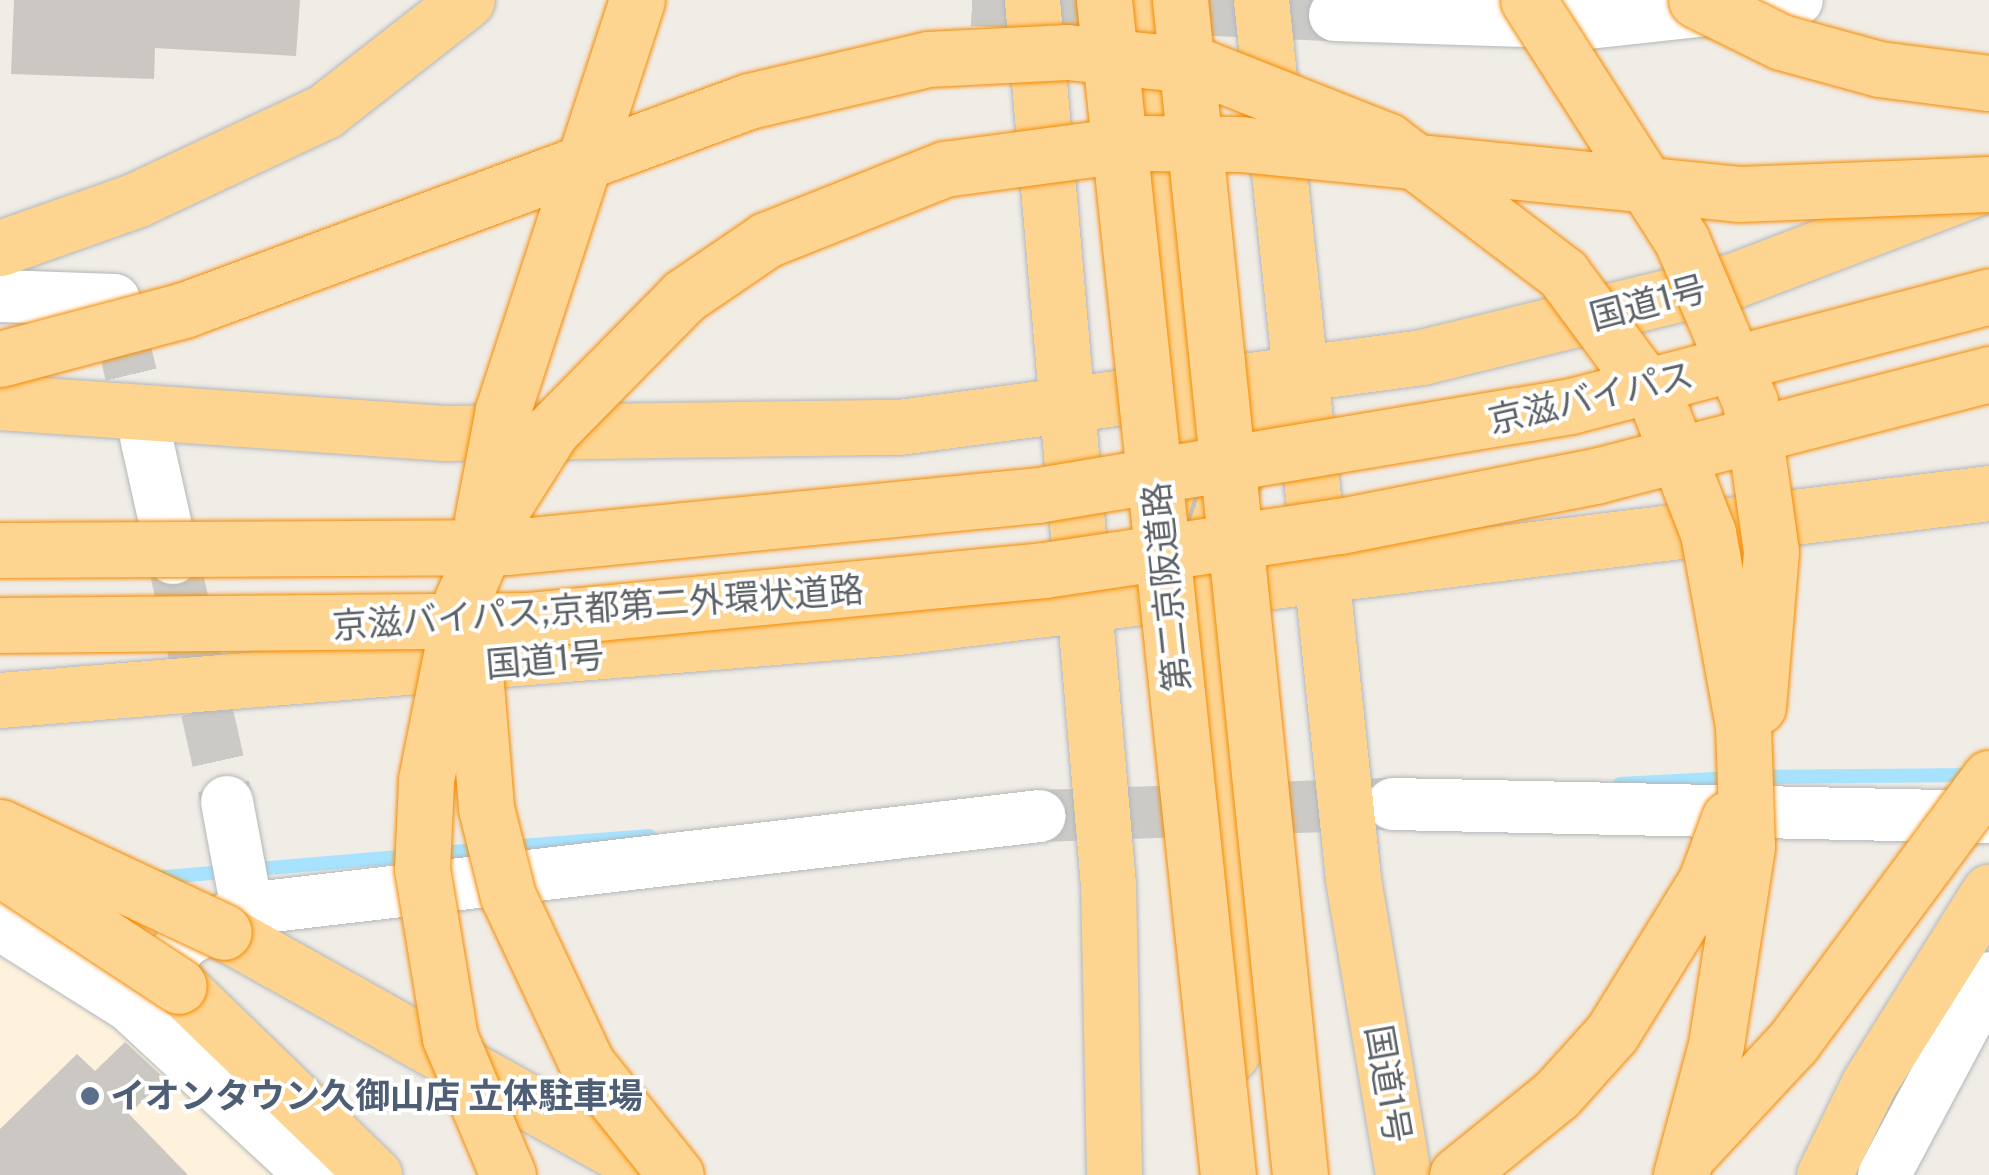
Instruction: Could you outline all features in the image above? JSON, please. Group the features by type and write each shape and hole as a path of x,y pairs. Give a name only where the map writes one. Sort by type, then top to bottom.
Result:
{"highway":[{"path":"0,248 136,200 325,111 467,0"},
{"path":"637,0 503,410 472,603 474,704 486,808 541,980 587,1064 676,1175"},
{"path":"1032,0 1088,604 1108,884 1114,1175"},
{"name":"第二京阪道路","path":"1104,0 1228,1175"},
{"path":"1088,604 1153,528 1173,482 1181,395 1148,84 1149,0"},
{"name":"第二京阪道路","path":"1180,0 1300,1175"},
{"name":"国道1号","path":"1261,0 1294,379 1353,879 1403,1175"},
{"path":"1458,1175 1558,1094 1664,958 1736,800 1769,630 1766,476 1723,323 1636,156 1528,0"},
{"path":"1696,0 1797,46 1989,83"},
{"path":"0,359 201,304 748,101 928,58 1067,52 1199,66 1372,134 1510,226 1563,274 1656,400 1708,532 1743,726 1746,847 1716,1045 1681,1175"},
{"path":"508,1175 450,1038 422,869 428,763 462,600 500,512 552,430 684,296 750,251 856,198 944,169 1138,143 1240,144 1739,194 1989,184"},
{"name":"国道1号","path":"0,402 610,437 899,427 1294,379 1564,325 1735,280 1989,184"},
{"name":"京滋バイパス","path":"1188,473 1571,406 1989,296"},
{"path":"1198,569 1598,475 1989,374"},
{"path":"1219,1175 1236,906 1198,569 1241,456 1294,379"},
{"name":"京滋バイパス;京都第二外環状道路","path":"0,550 509,547 772,526 1188,473"},
{"name":"国道1号","path":"0,700 604,656 1088,604 1198,569 1318,577 1989,492"},
{"name":"京滋バイパス;京都第二外環状道路","path":"0,625 527,620 1198,569"},
{"path":"1666,1175 1792,1042 1989,778"},
{"path":"0,827 224,932 658,1175"},
{"path":"0,868 180,986 374,1175"},
{"path":"1824,1175 1878,1068 1989,892"}],"street":[{"path":"1335,15 1589,23 1797,0"},
{"path":"0,296 114,300 119,324"},
{"path":"146,437 172,558"},
{"path":"227,802 247,909"},
{"path":"1394,804 1989,817"},
{"path":"130,1006 186,940 247,909 1040,816"},
{"path":"0,924 130,1006 312,1175"},
{"path":"1884,1175 1989,978"}],"shaded area":[{"path":"0,953 121,1033 277,1175 0,1175"}],"building":[{"path":"14,0 300,0 296,56 155,48 154,79 11,74"},
{"name":"イオンタウン久御山店 立体駐車場","path":"125,1042 165,1079 129,1114 188,1175 0,1175 0,1129 77,1054 95,1071"}],"waterway":[{"path":"1755,777 1973,775"},
{"path":"1620,784 1733,778"},
{"path":"1271,803 1334,799"},
{"path":"1111,811 1179,808"},
{"path":"507,847 650,836"},
{"path":"432,854 486,849"},
{"path":"153,878 411,856"}],"tunnel":[{"path":"972,0 1335,15"},
{"path":"119,324 146,437"},
{"path":"173,558 227,802"},
{"path":"1040,816 1388,804"}],"place":[{"name":"イオンタウン久御山店 立体駐車場","path":"90,1096"}]}
